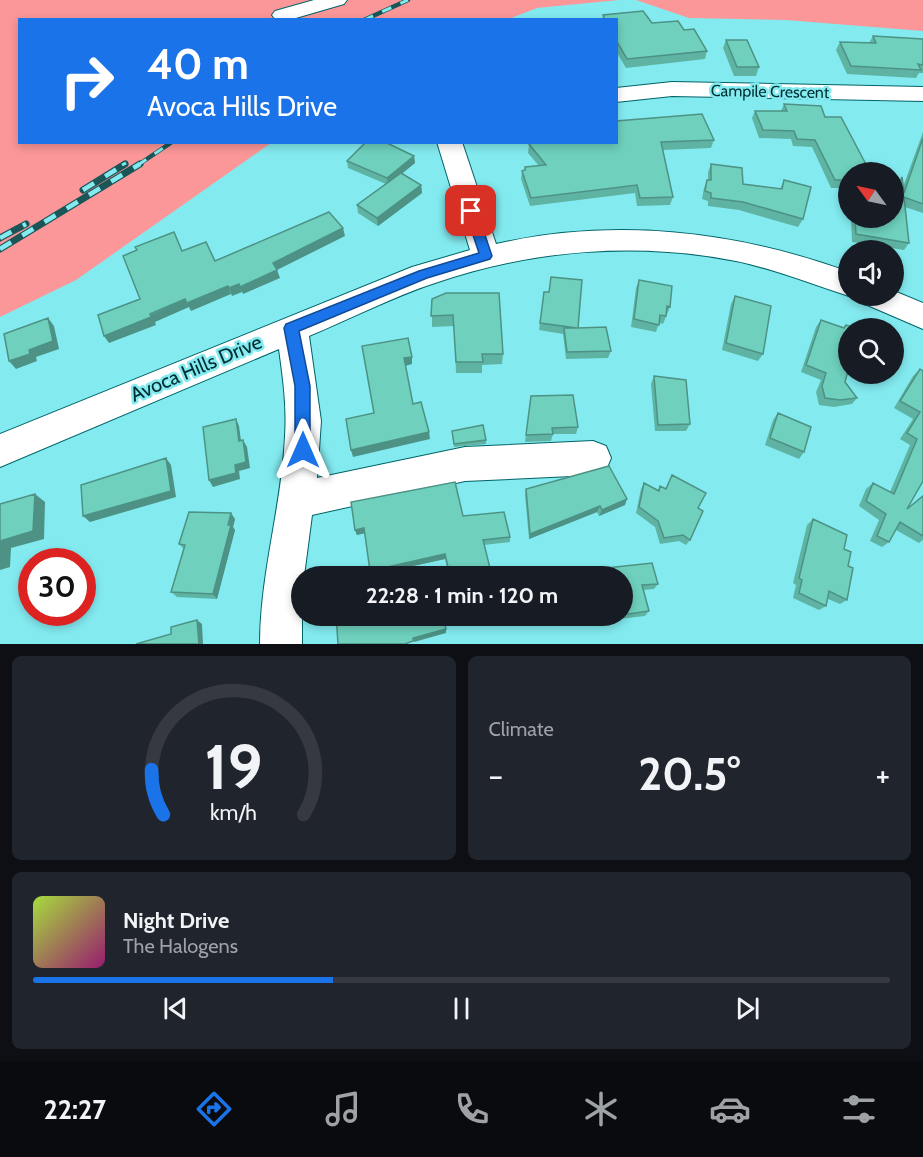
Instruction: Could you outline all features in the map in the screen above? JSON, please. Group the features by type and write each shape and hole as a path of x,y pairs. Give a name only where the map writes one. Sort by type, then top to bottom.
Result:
{"street":[{"path":"282,15 337,0"},
{"name":"Campile Crescent","path":"618,95 672,89 923,94"},
{"path":"450,144 486,256"},
{"name":"Avoca Hills Drive","path":"0,451 423,275 486,256 536,246 598,240 664,242 720,248 782,262 838,280"},
{"path":"902,306 922,314"},
{"path":"281,644 285,568 303,450 303,386 291,328"},
{"path":"295,501 465,464 593,458"}],"shaded area":[{"path":"0,0 619,0 537,8 511,18 18,18 18,144 270,144 76,280 0,317"},
{"path":"636,0 923,0 923,31 786,20 689,18"}],"building":[{"path":"643,11 652,23 678,21 684,30 694,29 707,51 627,59 618,43 618,18 604,18 603,15"},
{"path":"873,36 923,39 923,65 918,64 921,70 851,66 840,42 876,43"},
{"path":"726,40 747,40 759,67 737,67"},
{"path":"784,104 821,106 825,117 841,117 865,162 838,162 838,180 835,180 815,140 797,139 794,131 763,130 755,111 787,111"},
{"path":"702,114 714,140 661,142 673,197 640,198 637,185 531,198 522,171 525,167 546,165 529,144 618,144 618,121"},
{"path":"923,138 923,204 904,197"},
{"path":"364,144 389,144 414,156 387,178 347,161"},
{"path":"711,164 742,168 743,184 782,189 784,180 811,187 803,219 743,202 711,198 711,193 705,191 707,180 711,180"},
{"path":"401,173 421,185 377,218 357,205"},
{"path":"904,197 909,243 904,242 904,240 856,234 856,228 904,228"},
{"path":"329,212 343,228 273,263 277,270 240,287 239,284 229,288 228,286 187,303 185,299 150,314 151,317 104,336 98,315 140,299 123,256 137,250 135,247 174,232 182,251 206,242 215,261"},
{"path":"551,277 582,280 578,328 606,327 611,351 567,352 564,328 577,328 540,323 544,292 549,292"},
{"path":"639,280 672,286 670,307 667,306 666,316 660,315 659,325 634,319"},
{"path":"446,293 499,293 503,354 482,354 483,362 456,362 453,315 431,316 432,299"},
{"path":"735,296 771,306 763,354 726,343"},
{"path":"48,318 53,341 29,350 30,354 9,361 4,334"},
{"path":"821,320 838,326 838,384 846,384 857,398 840,400 825,398 822,386 826,373 806,365"},
{"path":"408,338 412,357 404,358 413,404 421,402 429,432 351,450 346,419 374,413 362,346"},
{"path":"920,369 923,371 923,481 907,509 923,496 923,536 900,522 889,542 877,536 886,514 866,501 873,483 894,494 917,439 907,433 920,412 900,401"},
{"path":"654,376 686,380 690,424 658,425"},
{"path":"573,395 578,427 552,428 553,434 526,435 531,396"},
{"path":"778,413 811,427 804,452 770,438"},
{"path":"236,419 239,441 243,440 246,462 235,465 236,473 209,480 203,427"},
{"path":"483,425 486,440 454,444 452,431"},
{"path":"166,458 171,491 83,516 81,485"},
{"path":"609,466 627,499 602,510 600,506 530,534 526,489"},
{"path":"672,475 706,493 698,508 703,511 690,540 683,535 664,538 658,521 639,507 644,483 659,491 660,486 666,489"},
{"path":"455,482 463,516 504,512 510,537 483,540 490,566 448,566 445,554 392,566 369,566 364,528 355,530 351,502"},
{"path":"35,494 33,531 0,541 0,504"},
{"path":"189,512 231,513 228,525 231,525 213,594 171,592 185,545 179,544"},
{"path":"813,519 847,535 844,549 851,552 848,566 853,568 847,600 829,591 826,606 799,593 802,580 799,578"},
{"path":"652,563 658,584 642,585 649,611 633,613 633,566 624,566"},
{"path":"197,620 199,644 136,644 171,634 171,627"},
{"path":"337,626 445,626 446,629 413,638 413,641 405,644 338,644"}],"railway":[{"path":"368,18 408,0"},
{"path":"138,165 169,144"},
{"path":"122,165 126,163"},
{"path":"83,190 125,164"},
{"path":"0,249 140,164"},
{"path":"0,238 26,224"}],"route":[{"path":"303,450 303,386 291,328 423,275 486,256 471,211"}]}
